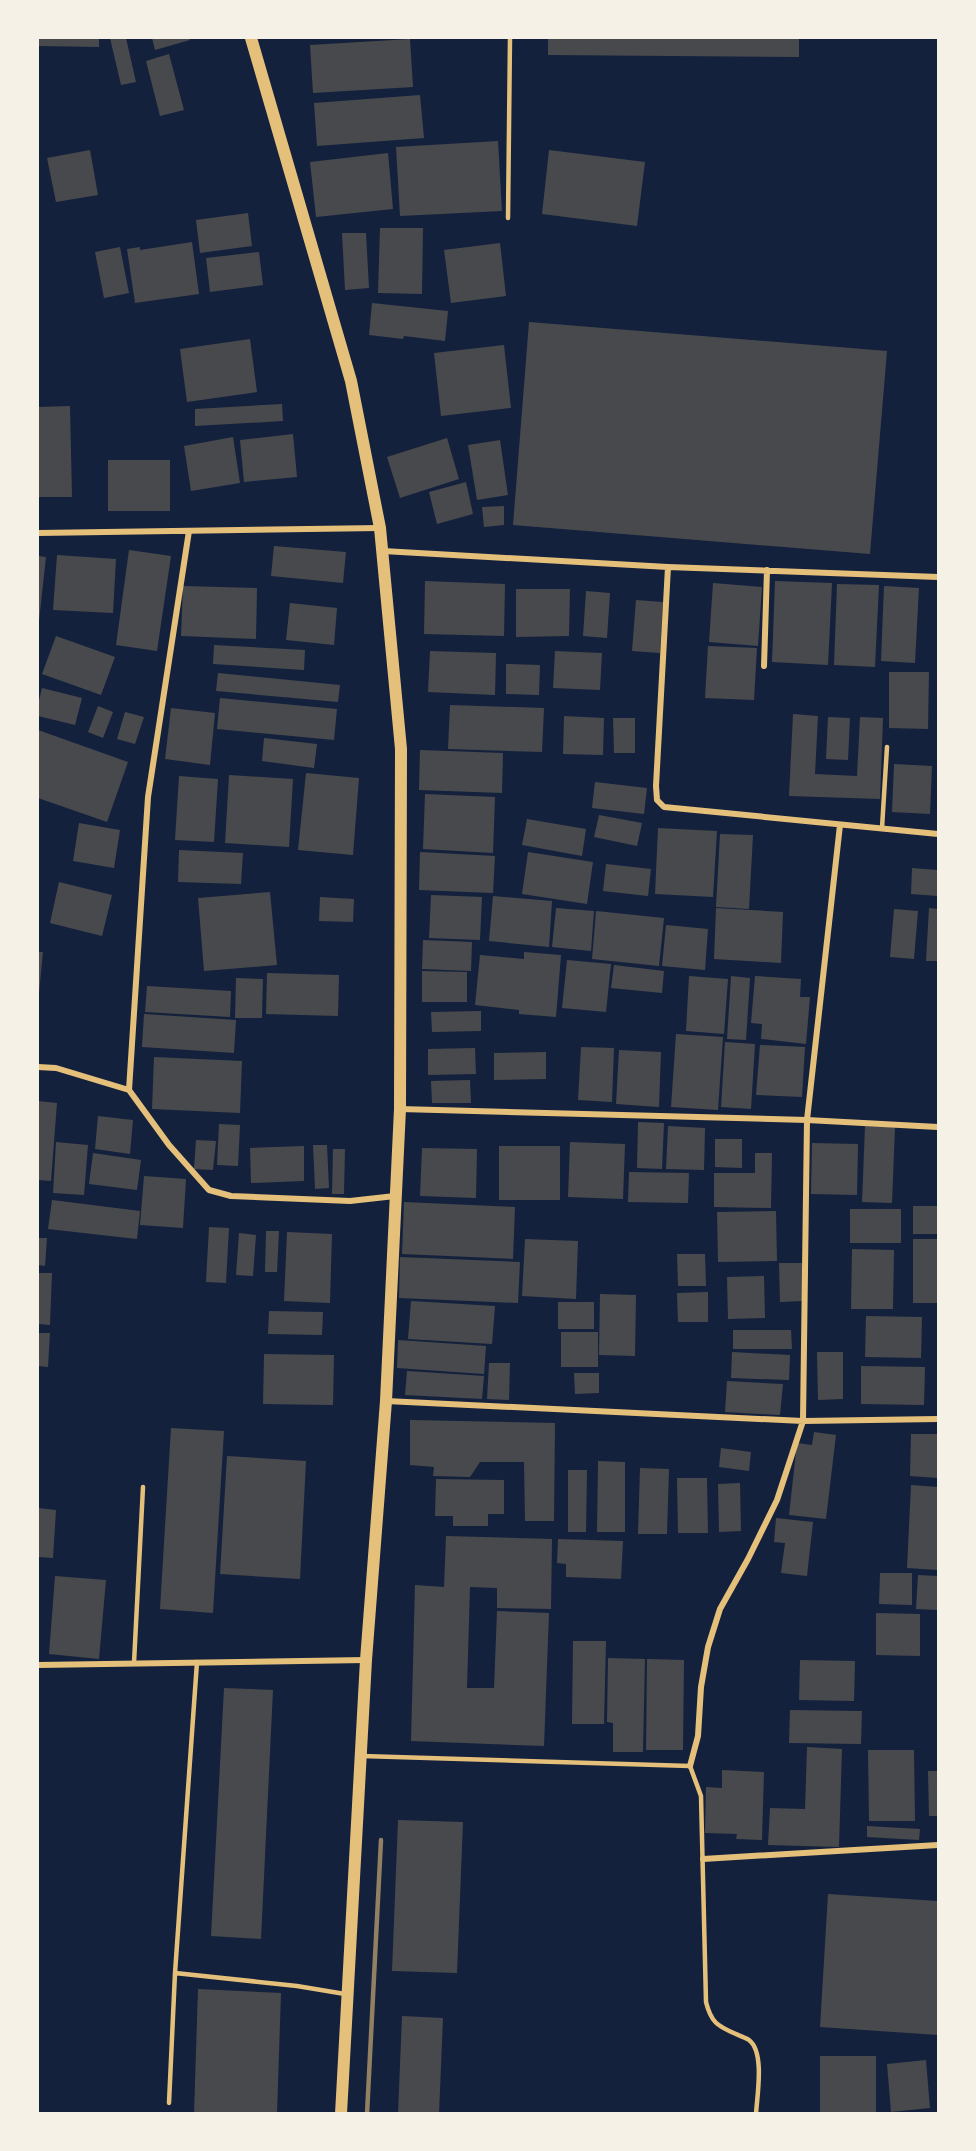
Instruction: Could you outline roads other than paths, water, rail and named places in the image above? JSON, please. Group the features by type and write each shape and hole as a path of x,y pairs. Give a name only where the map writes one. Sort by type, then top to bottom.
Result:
{"main road":[{"path":"251,38 351,381 380,528 401,749 400,1109 386,1401 366,1660 341,2114"}],"street":[{"path":"38,533 380,528"},
{"path":"129,1090 148,797 189,531"},
{"path":"383,551 668,567 939,577"},
{"path":"668,567 656,786 657,800 664,807 939,834"},
{"path":"764,666 767,570"},
{"path":"690,1766 698,1736 701,1687 708,1647 720,1609 777,1500 803,1421 807,1120 840,825"},
{"path":"38,1067 57,1068 129,1090 169,1145 209,1190 231,1196 350,1201 396,1196"},
{"path":"400,1109 807,1120 939,1127"},
{"path":"386,1401 803,1421 939,1419"},
{"path":"38,1665 366,1660"},
{"path":"703,1858 939,1845"}],"lane":[{"path":"508,218 510,38"},
{"path":"882,828 887,747"},
{"path":"134,1663 143,1487"},
{"path":"169,2103 175,1973 197,1662"},
{"path":"362,1756 690,1766 701,1796 706,2002 710,2017 722,2028 750,2041 757,2054 759,2070 756,2114"},
{"path":"175,1973 297,1986 348,1995"}],"railway":[{"path":"367,2114 381,1840"}]}
